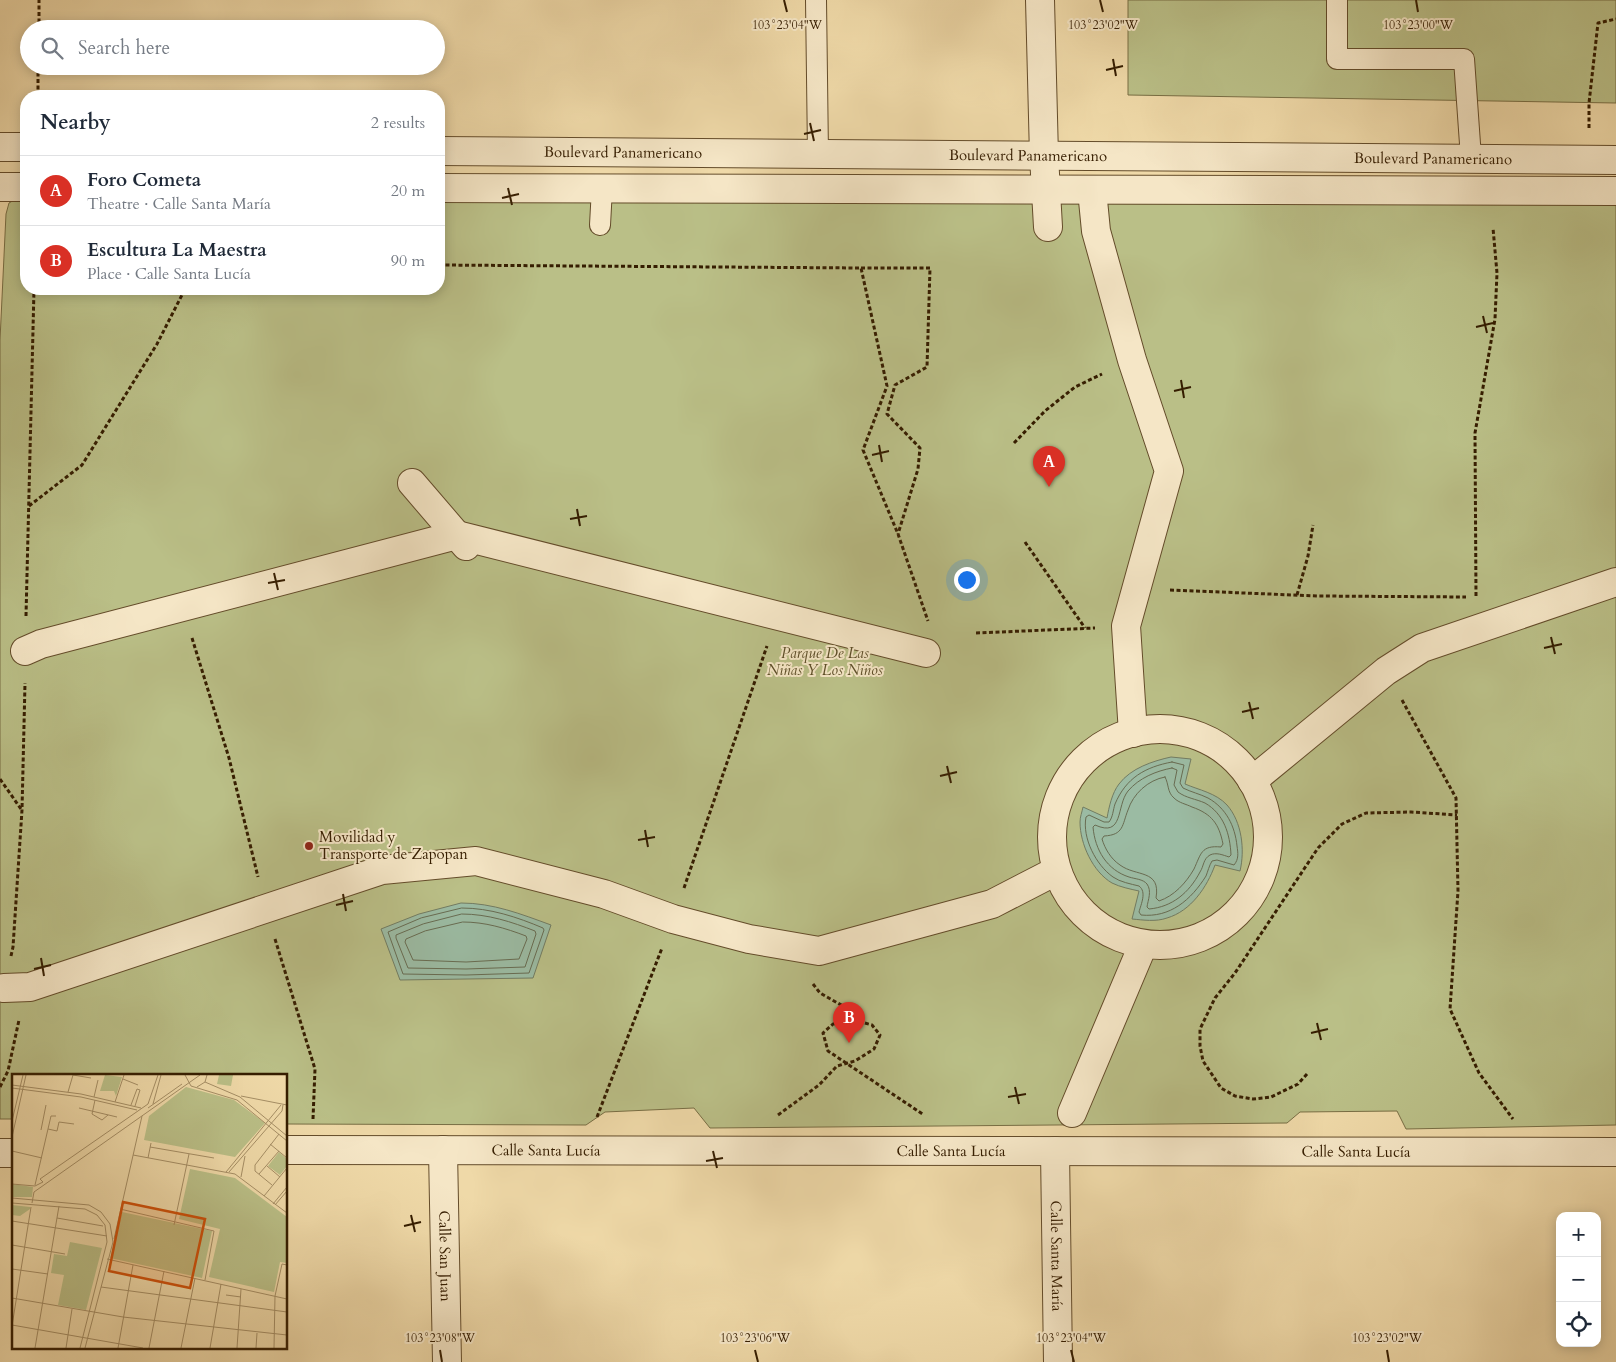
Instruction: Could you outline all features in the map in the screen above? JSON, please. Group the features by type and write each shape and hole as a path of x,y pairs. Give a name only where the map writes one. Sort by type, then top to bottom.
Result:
{"street":[{"path":"1040,0 1045,190 1048,227"},
{"path":"0,147 20,147"},
{"name":"Boulevard Panamericano","path":"445,151 1603,160"},
{"path":"0,188 20,187"},
{"path":"445,188 1616,191"},
{"path":"1092,190 1096,231 1132,360 1169,472 1126,626 1133,733"},
{"path":"412,483 465,545"},
{"path":"25,651 69,636 465,545 777,616 926,653"},
{"path":"1252,781 1386,671 1422,648 1616,582"},
{"path":"1158,729 1180,731 1216,745 1236,761 1252,781 1266,817 1268,839 1265,861 1254,891 1238,912 1212,931 1183,943 1143,945 1120,938 1092,922 1070,899 1056,871 1052,848 1052,826 1057,802 1068,781 1089,755 1110,742 1133,733 1158,729"},
{"path":"13,987 30,987 382,870 476,861 604,894 673,919 749,939 819,951 992,904 1056,871"},
{"path":"1072,1113 1143,945"},
{"name":"Calle Santa Lucía","path":"288,1150 1616,1152"},
{"name":"Calle San Juan","path":"443,1150 447,1362"},
{"name":"Calle Santa María","path":"1055,1151 1058,1362"}],"lane":[{"path":"816,0 818,154"},
{"path":"1337,0 1338,59 1464,59 1471,158"},
{"path":"600,225 602,188"}],"path":[{"path":"39,0 39,20"},
{"path":"1603,160 1589,103 1598,23 1616,19"},
{"path":"38,75 38,90"},
{"path":"1137,589 1297,595 1476,597 1475,433 1495,319 1497,272 1493,228"},
{"path":"445,265 930,268 927,367 895,385 887,414 920,448 918,469 898,534"},
{"path":"861,268 888,386 862,450 898,534 930,628 926,653"},
{"path":"29,506 82,464 157,344 182,295"},
{"path":"1014,443 1045,411 1075,387 1132,360"},
{"path":"1297,595 1308,556 1313,525"},
{"path":"1025,542 1086,628"},
{"path":"584,1150 673,919 777,616"},
{"path":"976,633 1126,626"},
{"path":"1386,671 1456,798 1458,891 1450,1009 1479,1073 1524,1133 1547,1152"},
{"path":"0,779 22,810"},
{"path":"1307,1074 1298,1084 1271,1097 1253,1100 1235,1096 1221,1088 1203,1060 1200,1046 1200,1029 1215,998 1234,973 1318,848 1342,824 1366,813 1457,814"},
{"path":"796,947 807,976 820,993 857,1014 858,1021"},
{"path":"0,1087 8,1070 18,1025 13,987"},
{"path":"778,1115 819,1085 837,1066 855,1061 874,1049 880,1035 872,1025 858,1021 833,1024 823,1033 828,1051 924,1114"}],"green space":[{"path":"1128,0 1616,0 1616,103 1128,95"},
{"name":"Parque De Las Niñas Y Los Niños","path":"445,196 1616,197 1616,1125 1406,1129 1397,1111 1300,1112 1287,1123 710,1128 694,1108 605,1112 586,1125 288,1124 288,1074 12,1074 12,1119 0,1119 0,340 6,214 9,203 20,197 20,295 445,295"}],"water":[{"path":"1171,757 1191,759 1185,784 1218,798 1232,812 1241,836 1242,854 1240,871 1215,865 1203,890 1184,910 1176,915 1158,920 1132,919 1139,891 1112,883 1099,872 1089,857 1082,839 1081,815 1083,807 1107,818 1114,792 1124,778 1136,769"},
{"path":"461,903 496,907 551,925 533,978 400,980 381,929 419,914"}],"place":[{"name":"Foro Cometa","path":"1049,487"},
{"name":"Movilidad y Transporte de Zapopan","path":"309,846"},
{"name":"Escultura La Maestra","path":"849,1043"}]}
